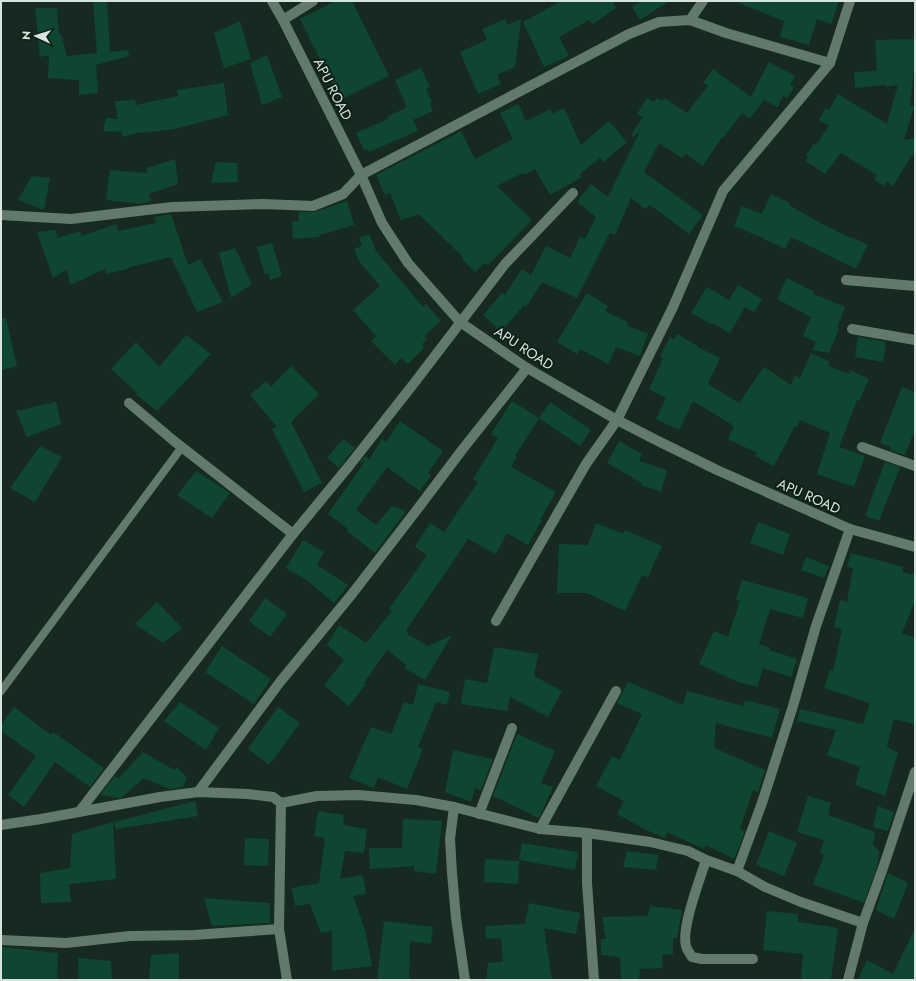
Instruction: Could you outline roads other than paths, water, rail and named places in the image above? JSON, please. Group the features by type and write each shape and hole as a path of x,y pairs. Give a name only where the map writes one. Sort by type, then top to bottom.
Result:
{"street":[{"name":"APU ROAD","path":"272,1 361,175 382,223 408,263 460,322 527,368 617,420 717,470 850,529 915,547"},
{"path":"283,20 313,1"},
{"path":"690,20 703,1"},
{"path":"496,621 586,464 617,420 674,307 723,191 830,63 850,1"},
{"path":"1,215 71,219 172,207 262,204 313,206 343,194 361,175 629,34 659,22 690,20 726,33 830,63"},
{"path":"79,812 293,534 363,448 505,264 573,193"},
{"path":"846,280 915,286"},
{"path":"852,329 915,340"},
{"path":"198,792 280,682 356,588 527,368"},
{"path":"129,403 182,447 293,534"},
{"path":"862,447 915,466"},
{"path":"737,871 762,803 793,706 816,626 850,529"},
{"path":"540,830 616,691"},
{"path":"479,814 512,728"},
{"path":"848,980 863,923 886,861 915,772"},
{"path":"1,825 160,797 198,792 273,796 281,803 279,929 287,980"},
{"path":"281,803 317,796 358,795 416,800 454,807 540,830 587,833 650,842 688,851 706,860 737,871 765,887 794,899 863,923"},
{"path":"454,807 450,839 451,859 456,918 465,980"},
{"path":"587,833 587,884 594,980"},
{"path":"706,860 694,897 686,933 686,946 692,957 702,959 753,959"},
{"path":"1,940 66,943 130,936 194,935 279,929"}],"lane":[{"path":"1,691 182,447"}]}
